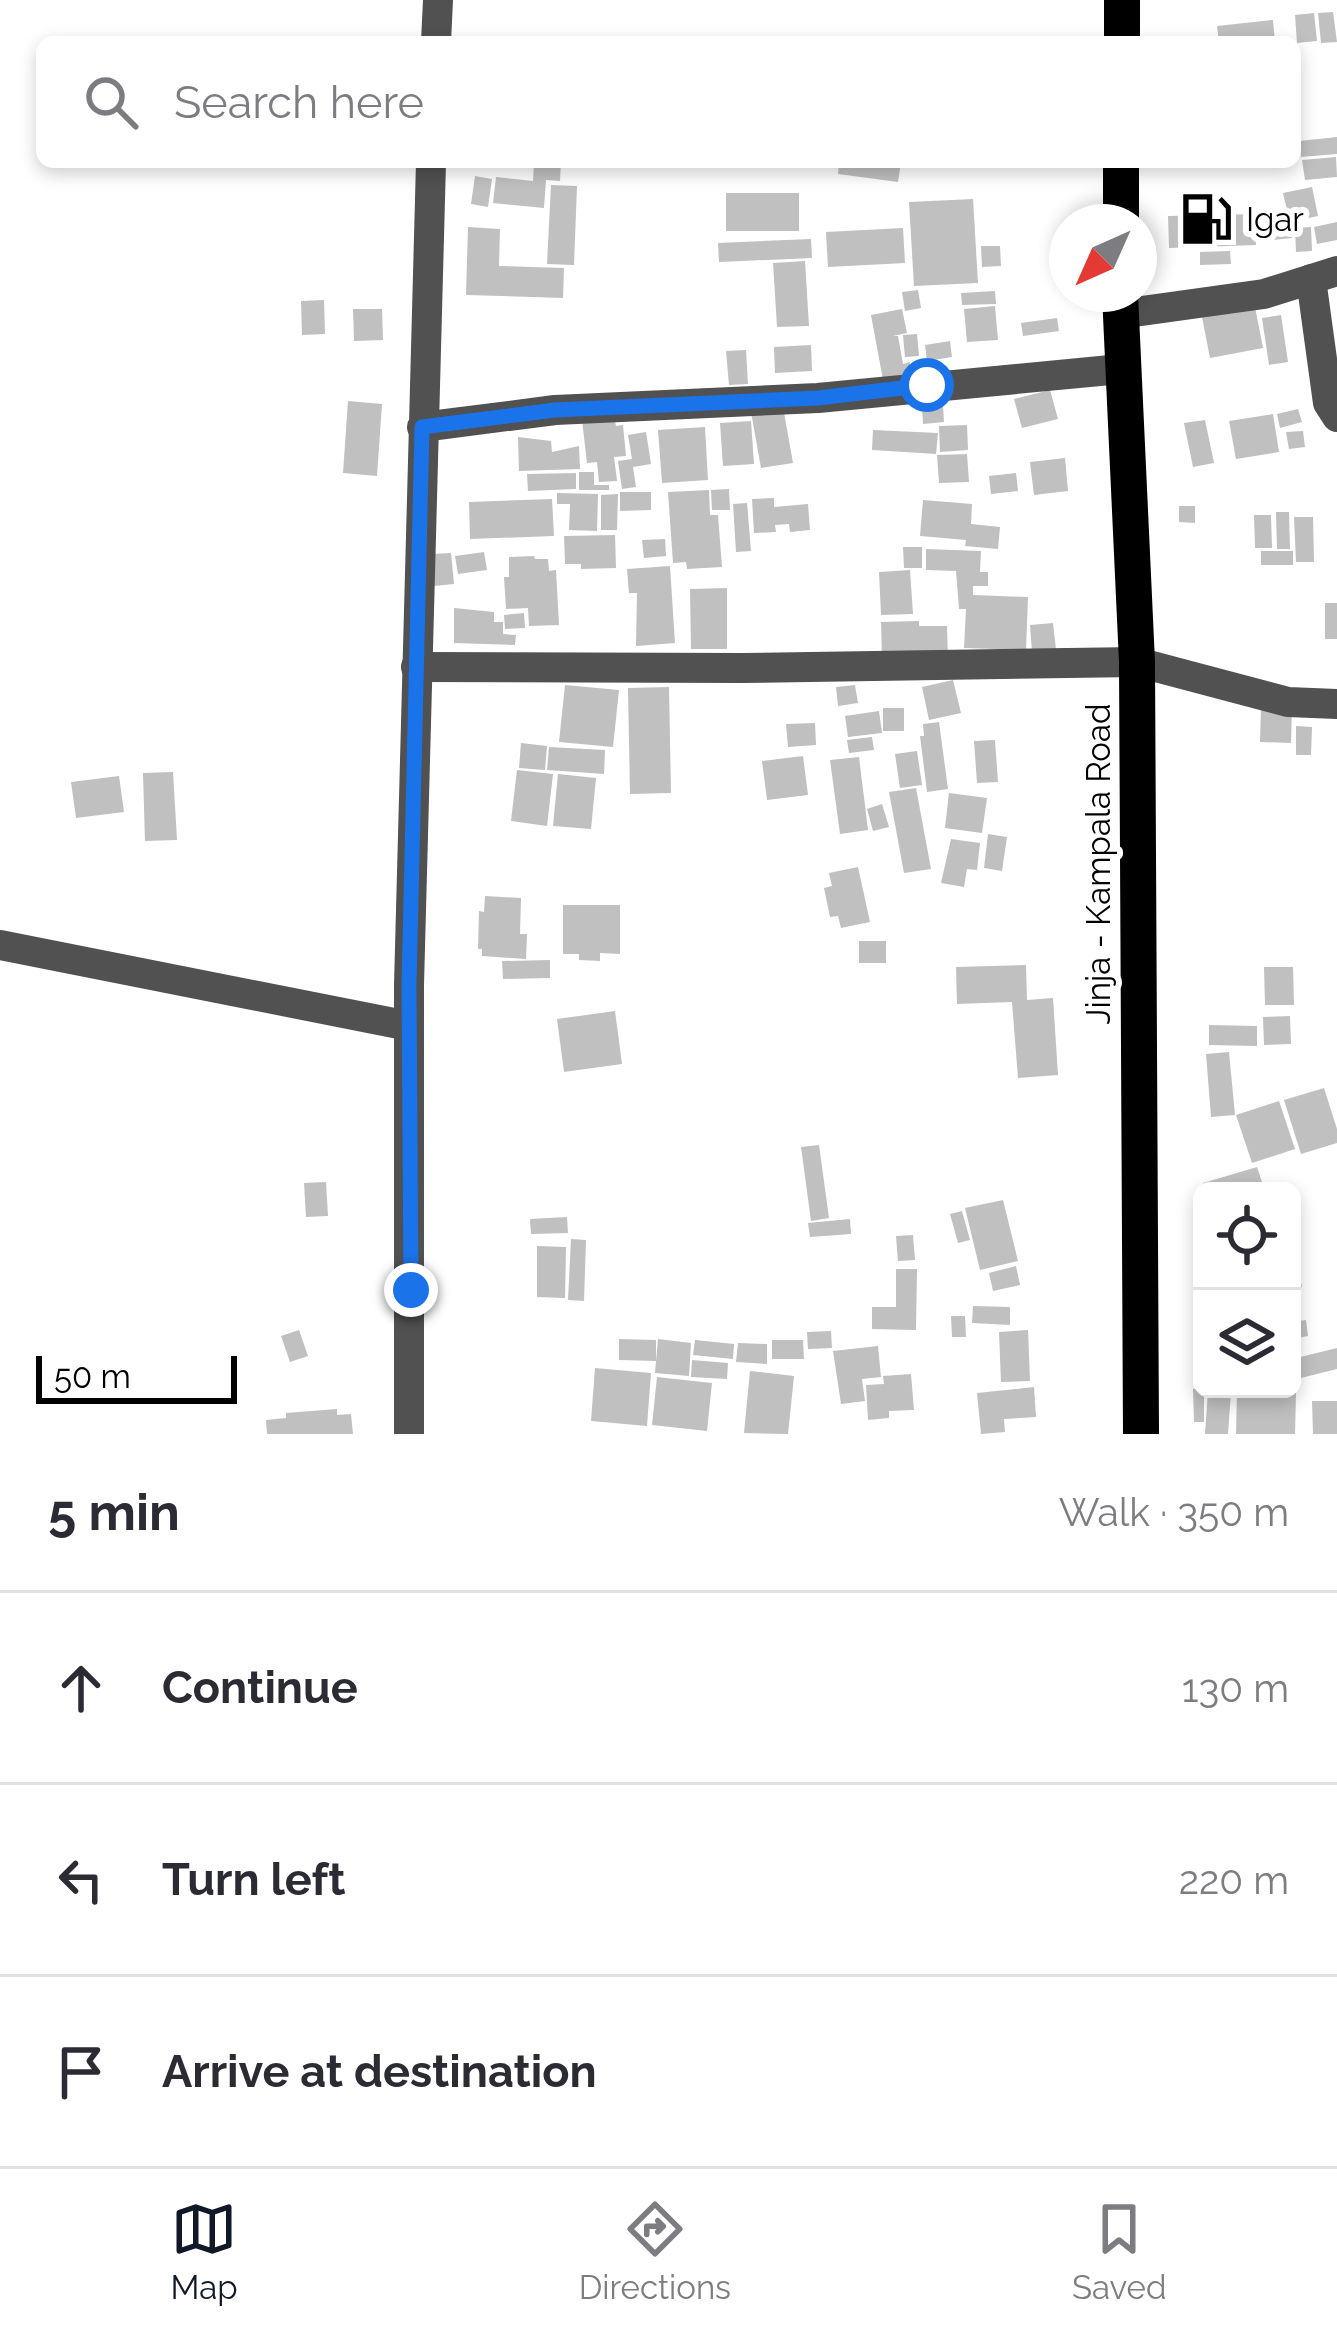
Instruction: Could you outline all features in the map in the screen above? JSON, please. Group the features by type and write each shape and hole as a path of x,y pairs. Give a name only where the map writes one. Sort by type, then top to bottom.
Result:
{"highway":[{"path":"1121,36 1122,0"},
{"path":"1121,168 1121,204"},
{"name":"Jinja - Kampala Road","path":"1120,312 1137,662 1141,1434"}],"street":[{"path":"436,36 438,0"},
{"path":"409,1434 409,1025 431,168"},
{"path":"1157,301 1264,294 1324,275 1328,403 1337,417"},
{"path":"422,427 555,410 818,398 1121,369"},
{"path":"416,667 1137,662 1288,702 1337,704"},
{"path":"0,945 409,1025"}],"building":[{"path":"1333,12 1337,42 1321,43 1318,13"},
{"path":"1314,13 1317,41 1301,43 1295,15"},
{"path":"1273,20 1274,36 1218,36 1217,26"},
{"path":"1337,137 1337,154 1301,157 1301,141"},
{"path":"1336,157 1337,177 1305,180 1302,160"},
{"path":"534,168 561,168 560,181 546,180 544,208 493,203 496,177 533,181"},
{"path":"838,168 900,168 898,182 838,174"},
{"path":"475,176 492,179 488,207 471,204"},
{"path":"551,185 577,186 574,265 547,264"},
{"path":"1312,187 1318,216 1290,222 1283,193"},
{"path":"726,193 799,193 799,231 726,231"},
{"path":"973,199 978,283 914,286 909,202"},
{"path":"1255,214 1256,245 1169,248 1168,216"},
{"path":"1337,222 1337,240 1317,244 1314,227"},
{"path":"1291,224 1292,238 1273,240 1272,225"},
{"path":"468,227 500,229 499,266 564,268 563,298 466,295"},
{"path":"1311,227 1312,251 1296,252 1295,228"},
{"path":"903,228 905,263 828,267 826,232"},
{"path":"811,239 812,258 719,262 718,243"},
{"path":"981,246 1000,246 1001,266 982,267"},
{"path":"1230,251 1231,264 1200,265 1200,252"},
{"path":"805,261 809,326 777,327 773,263"},
{"path":"918,290 921,308 905,311 902,292"},
{"path":"995,291 996,304 962,305 961,293"},
{"path":"324,300 325,334 302,335 301,301"},
{"path":"995,306 998,340 967,342 964,309"},
{"path":"1255,307 1263,348 1210,358 1202,317"},
{"path":"353,309 382,309 383,340 354,341"},
{"path":"902,309 907,333 893,336 898,336 903,364 910,362 912,375 883,380 871,315"},
{"path":"1281,315 1288,362 1269,365 1262,318"},
{"path":"1057,318 1059,331 1023,336 1021,323"},
{"path":"917,334 919,356 905,357 903,335"},
{"path":"950,341 952,357 927,361 925,345"},
{"path":"811,345 812,371 775,373 774,347"},
{"path":"746,350 748,384 729,385 726,351"},
{"path":"1050,390 1058,419 1022,428 1014,399"},
{"path":"348,401 382,404 377,476 343,473"},
{"path":"943,405 944,422 923,424 922,406"},
{"path":"783,407 793,463 761,468 751,412"},
{"path":"1298,409 1302,422 1280,428 1277,414"},
{"path":"1273,414 1279,452 1236,459 1229,421"},
{"path":"582,420 623,425 626,456 614,457 617,481 599,482 597,462 587,463"},
{"path":"1205,420 1214,463 1193,467 1184,423"},
{"path":"751,421 754,464 723,466 720,423"},
{"path":"967,425 968,450 940,452 939,426"},
{"path":"705,427 708,480 662,483 658,430"},
{"path":"873,430 938,433 936,454 872,450"},
{"path":"1303,431 1305,447 1289,449 1286,432"},
{"path":"646,432 651,464 633,467 636,487 622,489 618,461 632,459 628,435"},
{"path":"518,437 551,441 552,452 579,446 580,469 519,471"},
{"path":"967,454 969,482 939,483 937,455"},
{"path":"1065,458 1068,491 1034,495 1030,462"},
{"path":"579,472 594,472 594,485 609,485 609,490 579,490"},
{"path":"576,473 576,489 528,491 527,474"},
{"path":"1016,473 1018,491 991,494 989,476"},
{"path":"729,489 730,510 712,510 711,490"},
{"path":"709,490 710,515 718,515 722,567 687,569 686,562 673,563 668,492"},
{"path":"620,492 651,492 651,510 620,511"},
{"path":"557,493 598,494 597,531 569,530 570,504 557,504"},
{"path":"618,494 617,530 601,530 601,495"},
{"path":"774,498 774,507 808,504 810,530 790,532 789,524 775,525 776,532 754,533 752,499"},
{"path":"552,499 554,536 470,539 469,502"},
{"path":"923,500 972,504 971,524 1000,527 998,549 965,546 966,540 920,536"},
{"path":"747,503 751,551 736,552 733,504"},
{"path":"1179,506 1195,506 1195,523 1179,522"},
{"path":"1276,512 1289,512 1290,549 1277,549"},
{"path":"1254,515 1271,515 1272,548 1255,548"},
{"path":"1294,517 1313,517 1314,562 1296,562"},
{"path":"615,535 616,568 581,569 581,564 565,564 564,536"},
{"path":"665,539 666,556 644,558 642,540"},
{"path":"903,547 922,547 922,568 904,568"},
{"path":"926,549 981,551 980,572 988,572 988,586 973,586 973,595 1028,597 1026,650 964,648 966,609 959,609 956,571 926,570"},
{"path":"1261,551 1293,551 1293,565 1261,565"},
{"path":"484,552 487,570 458,574 455,556"},
{"path":"451,553 454,584 434,586 432,554"},
{"path":"509,557 548,559 549,571 556,570 559,625 529,626 528,608 506,609 504,577 509,577"},
{"path":"670,566 675,643 636,646 637,593 629,593 627,569"},
{"path":"910,570 913,614 881,615 879,572"},
{"path":"727,588 727,649 691,649 690,589"},
{"path":"1325,603 1337,603 1337,639 1325,639"},
{"path":"454,608 494,612 494,622 503,622 503,634 516,635 515,645 454,643"},
{"path":"524,613 525,628 505,629 504,615"},
{"path":"919,621 919,626 947,626 948,658 882,660 881,622"},
{"path":"1053,623 1056,650 1032,652 1030,625"},
{"path":"953,680 961,713 929,720 922,687"},
{"path":"565,685 619,690 613,747 559,742"},
{"path":"855,685 858,703 838,706 836,687"},
{"path":"669,687 671,793 630,794 628,688"},
{"path":"883,708 904,708 904,731 883,731"},
{"path":"1261,708 1292,709 1291,743 1260,742"},
{"path":"879,711 882,733 848,737 845,716"},
{"path":"939,722 948,789 927,792 920,736 924,736 923,724"},
{"path":"815,723 816,745 788,747 786,724"},
{"path":"1296,726 1312,727 1311,755 1296,755"},
{"path":"872,737 874,750 849,753 847,740"},
{"path":"995,740 998,782 977,783 974,741"},
{"path":"521,743 547,746 545,770 519,768"},
{"path":"549,747 605,750 604,774 547,770"},
{"path":"917,751 922,785 900,788 895,754"},
{"path":"803,756 808,795 767,800 762,761"},
{"path":"859,757 868,830 840,834 830,760"},
{"path":"517,770 553,774 547,826 511,821"},
{"path":"173,772 177,840 145,841 143,773"},
{"path":"558,774 596,778 591,829 553,826"},
{"path":"119,776 124,812 76,818 71,782"},
{"path":"916,788 931,869 904,873 889,792"},
{"path":"949,793 987,798 982,833 945,828"},
{"path":"882,804 889,827 873,831 867,809"},
{"path":"988,834 1007,837 1002,871 984,868"},
{"path":"951,839 980,843 977,870 967,869 964,887 941,883"},
{"path":"858,867 870,922 841,928 838,916 830,917 824,888 832,886 829,873"},
{"path":"485,896 521,898 520,934 527,934 526,959 482,956 479,911 484,912"},
{"path":"563,905 620,905 620,954 600,953 600,961 563,954"},
{"path":"859,941 886,941 886,963 859,963"},
{"path":"550,960 550,978 503,979 502,961"},
{"path":"1026,965 1027,1000 1053,998 1058,1075 1018,1078 1012,1002 957,1004 956,967"},
{"path":"1264,967 1293,967 1294,1005 1265,1005"},
{"path":"615,1011 622,1064 564,1072 557,1019"},
{"path":"1290,1016 1291,1044 1264,1045 1263,1017"},
{"path":"1209,1025 1257,1026 1257,1046 1209,1045"},
{"path":"1229,1052 1235,1115 1211,1117 1206,1054"},
{"path":"1324,1088 1337,1143 1301,1154 1284,1100"},
{"path":"1279,1101 1295,1149 1252,1163 1236,1115"},
{"path":"819,1145 829,1218 811,1221 801,1147"},
{"path":"1257,1167 1262,1182 1206,1182"},
{"path":"326,1182 328,1216 306,1217 304,1183"},
{"path":"1003,1200 1018,1261 980,1270 965,1208"},
{"path":"962,1211 970,1240 958,1243 950,1214"},
{"path":"567,1217 568,1233 531,1234 530,1219"},
{"path":"850,1219 851,1234 810,1237 808,1223"},
{"path":"913,1235 915,1260 898,1261 896,1236"},
{"path":"571,1239 586,1240 584,1301 568,1300"},
{"path":"537,1246 566,1247 565,1298 537,1297"},
{"path":"1016,1266 1020,1285 993,1291 989,1273"},
{"path":"896,1269 917,1269 916,1330 872,1329 872,1307 896,1307"},
{"path":"973,1306 1010,1307 1010,1325 972,1323"},
{"path":"951,1316 965,1316 966,1337 952,1337"},
{"path":"1306,1320 1308,1336 1301,1337 1301,1321"},
{"path":"299,1330 308,1356 290,1362 281,1336"},
{"path":"1028,1330 1030,1381 1001,1382 999,1332"},
{"path":"831,1331 832,1348 808,1349 807,1332"},
{"path":"619,1339 656,1340 656,1361 619,1360"},
{"path":"658,1339 691,1343 689,1376 655,1373"},
{"path":"695,1340 734,1344 733,1359 693,1355"},
{"path":"772,1340 803,1340 804,1359 772,1359"},
{"path":"738,1343 767,1344 767,1364 736,1362"},
{"path":"878,1346 881,1377 862,1379 865,1401 841,1404 833,1351"},
{"path":"1337,1348 1337,1369 1301,1378 1301,1357"},
{"path":"692,1360 728,1363 727,1379 691,1377"},
{"path":"595,1368 651,1373 647,1426 591,1421"},
{"path":"750,1371 794,1376 788,1434 744,1433"},
{"path":"911,1374 914,1410 889,1411 889,1418 868,1420 866,1385 884,1384 883,1376"},
{"path":"657,1377 712,1383 707,1431 652,1425"},
{"path":"1034,1387 1036,1417 1004,1419 1005,1432 981,1434 977,1393"},
{"path":"1193,1398 1204,1398 1204,1422 1194,1422"},
{"path":"1207,1398 1231,1398 1228,1434 1205,1434"},
{"path":"1237,1398 1296,1398 1295,1434 1236,1434"},
{"path":"1312,1401 1337,1401 1337,1434 1313,1434"},
{"path":"337,1409 337,1415 351,1414 353,1434 267,1434 266,1420 286,1418 286,1413"}],"place":[{"name":"Igar","path":"1206,219"}],"route":[{"path":"411,1290 409,985 422,427 555,410 818,398 927,385"}]}
